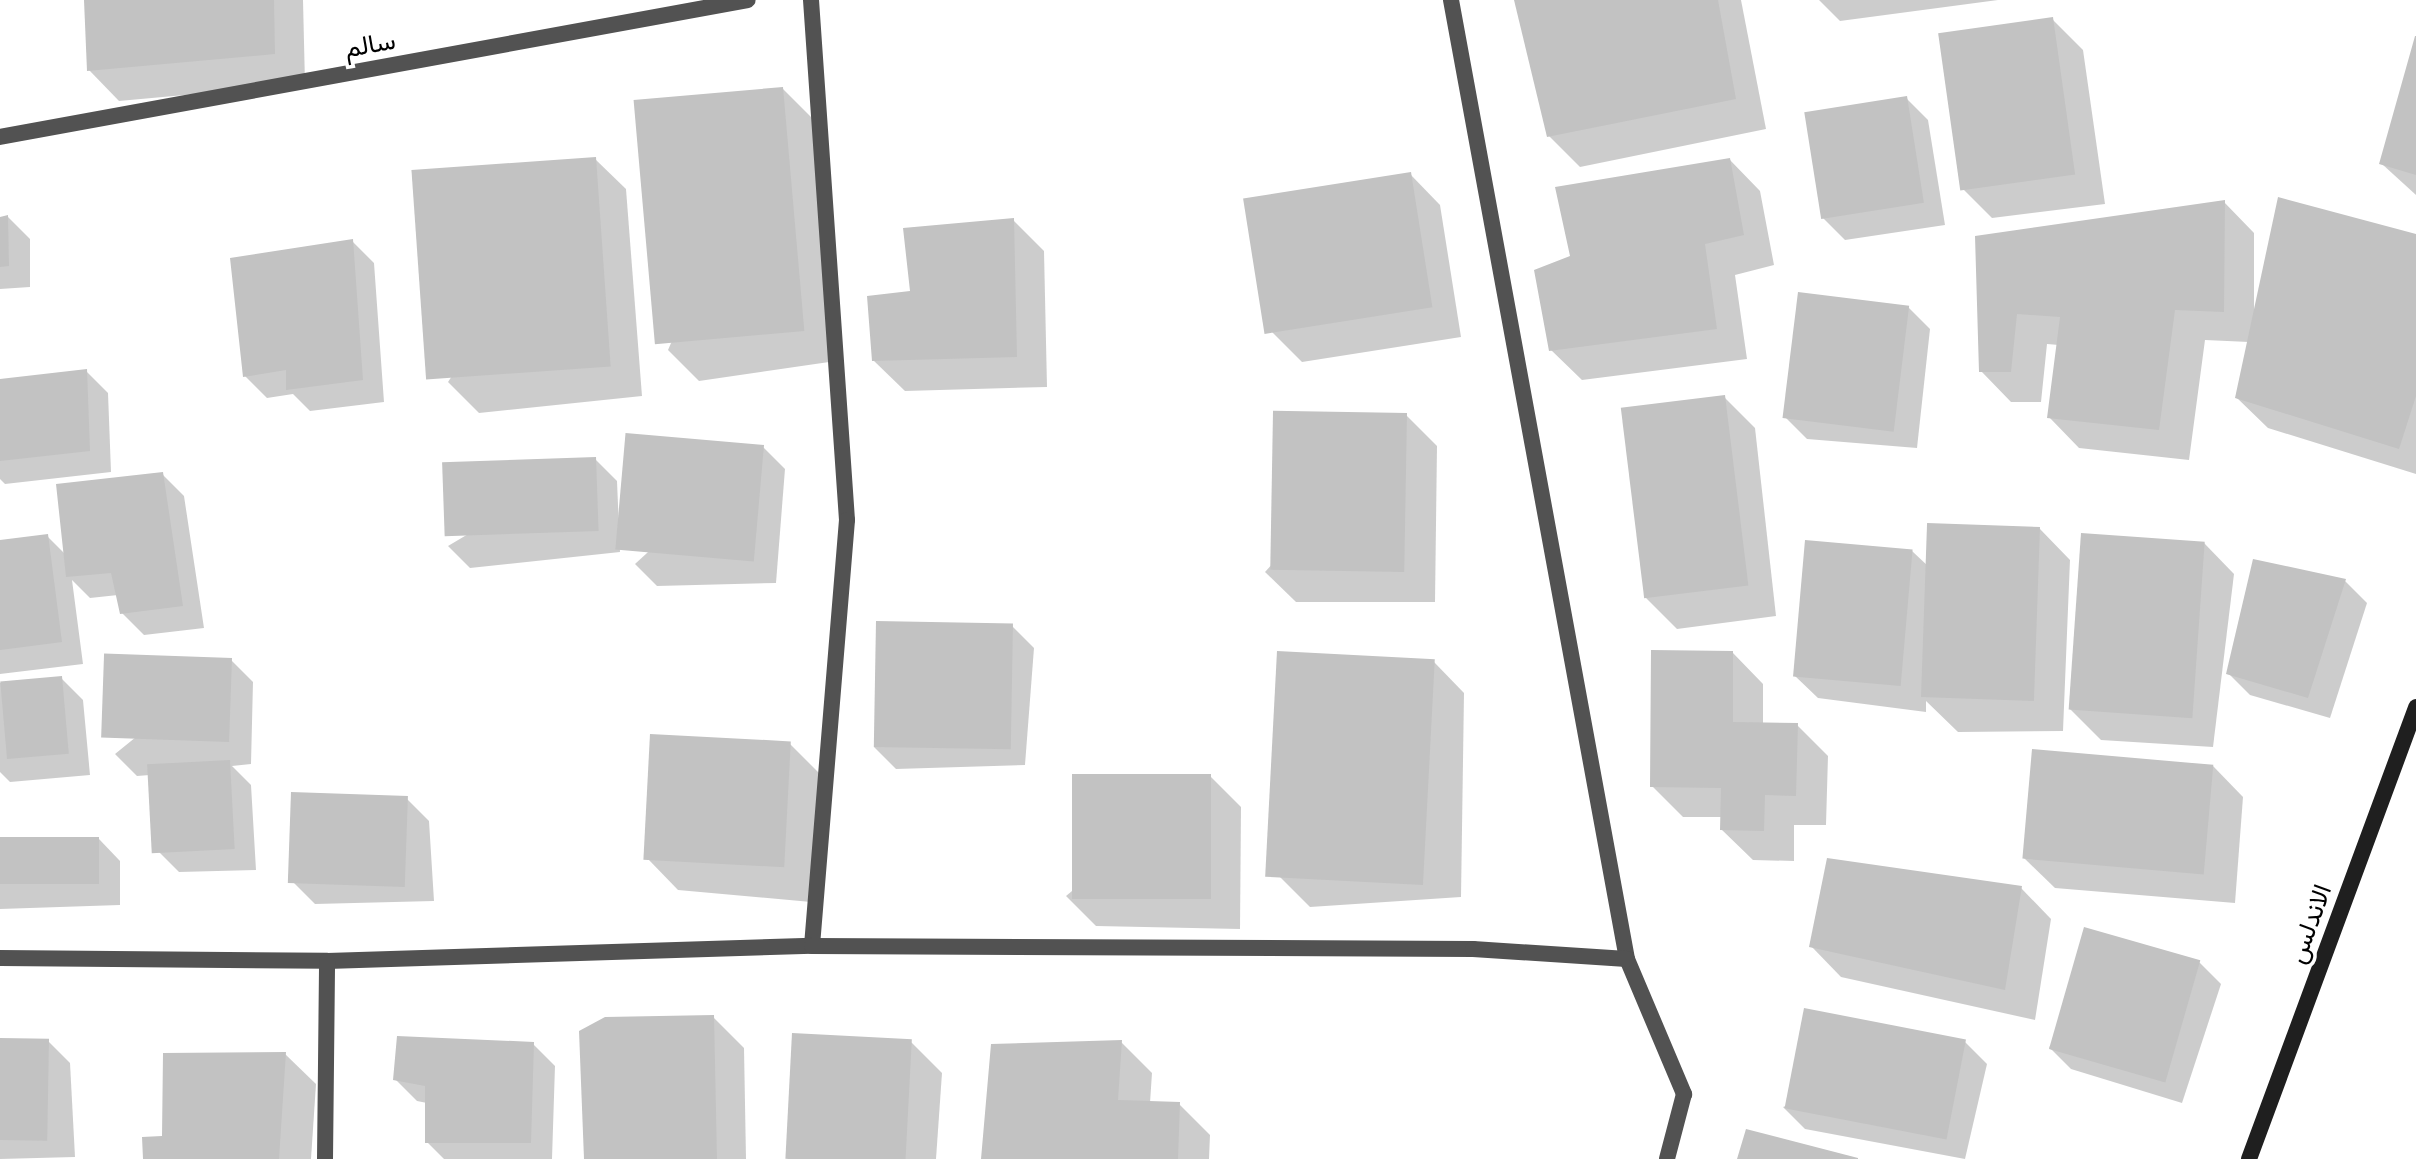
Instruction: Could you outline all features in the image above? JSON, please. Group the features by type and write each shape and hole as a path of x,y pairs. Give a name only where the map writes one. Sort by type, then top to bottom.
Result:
{"street":[{"name":"سالم","path":"0,137 748,0"},
{"path":"811,0 847,520 812,946"},
{"path":"1451,0 1627,959 1684,1094 1667,1159"},
{"name":"الاندلس","path":"2249,1159 2416,707"},
{"path":"0,958 327,961 812,946 1473,949 1627,959"},
{"path":"325,1159 327,961"}],"building":[{"path":"84,0 274,0 275,54 87,71"},
{"path":"1514,0 1718,0 1736,99 1547,137"},
{"path":"2053,17 2075,174 1960,191 1938,33"},
{"path":"2416,36 2416,175 2379,164"},
{"path":"783,87 804,331 655,344 634,100"},
{"path":"1907,96 1924,203 1821,219 1804,112"},
{"path":"596,157 611,366 426,379 411,170"},
{"path":"1730,158 1744,235 1705,244 1717,329 1549,351 1534,270 1570,256 1555,187"},
{"path":"1411,172 1432,307 1265,334 1243,199"},
{"path":"2278,197 2416,234 2416,396 2399,449 2235,398"},
{"path":"2225,200 2224,312 2175,310 2159,430 2047,418 2060,317 2017,314 2011,372 1979,372 1975,236"},
{"path":"8,215 9,266 0,267 0,217"},
{"path":"1014,218 1017,357 872,361 867,296 910,291 903,228"},
{"path":"353,239 363,380 286,390 286,370 243,377 230,258"},
{"path":"1798,292 1909,306 1894,432 1783,418"},
{"path":"87,369 90,451 0,461 0,379"},
{"path":"1725,395 1748,586 1644,598 1621,408"},
{"path":"1273,411 1407,413 1404,572 1270,570"},
{"path":"626,433 764,445 754,562 615,549"},
{"path":"596,457 599,531 445,536 442,462"},
{"path":"163,472 183,606 120,614 111,573 66,577 56,484"},
{"path":"1927,523 2040,527 2034,701 1921,697"},
{"path":"2081,533 2205,542 2192,718 2069,710"},
{"path":"48,534 62,642 0,650 0,540"},
{"path":"1805,540 1913,549 1901,686 1793,676"},
{"path":"2253,559 2346,579 2308,698 2226,674"},
{"path":"876,621 1013,623 1011,749 874,747"},
{"path":"1651,650 1733,651 1733,722 1798,723 1796,796 1765,795 1764,831 1720,830 1721,788 1650,787"},
{"path":"1277,651 1435,659 1423,885 1265,877"},
{"path":"104,654 232,658 229,742 101,737"},
{"path":"62,676 69,754 7,759 0,681"},
{"path":"650,734 791,741 784,867 643,860"},
{"path":"2032,749 2213,765 2204,874 2022,859"},
{"path":"230,760 235,849 152,853 147,764"},
{"path":"1072,774 1211,774 1211,899 1072,899"},
{"path":"291,792 408,796 405,887 288,883"},
{"path":"0,837 99,837 99,884 0,884"},
{"path":"1827,858 2022,886 2005,990 1809,947"},
{"path":"2084,927 2200,960 2165,1082 2049,1049"},
{"path":"1804,1008 1966,1039 1947,1140 1785,1108"},
{"path":"714,1015 717,1159 584,1159 579,1031 605,1017"},
{"path":"792,1033 912,1039 906,1159 785,1159"},
{"path":"397,1036 534,1042 531,1143 425,1143 425,1086 393,1080"},
{"path":"0,1038 49,1039 47,1141 0,1140"},
{"path":"1122,1040 1118,1100 1180,1102 1178,1159 981,1159 991,1044"},
{"path":"286,1052 279,1159 143,1159 142,1137 162,1136 163,1053"},
{"path":"1746,1129 1858,1158 1858,1159 1737,1159"}]}
